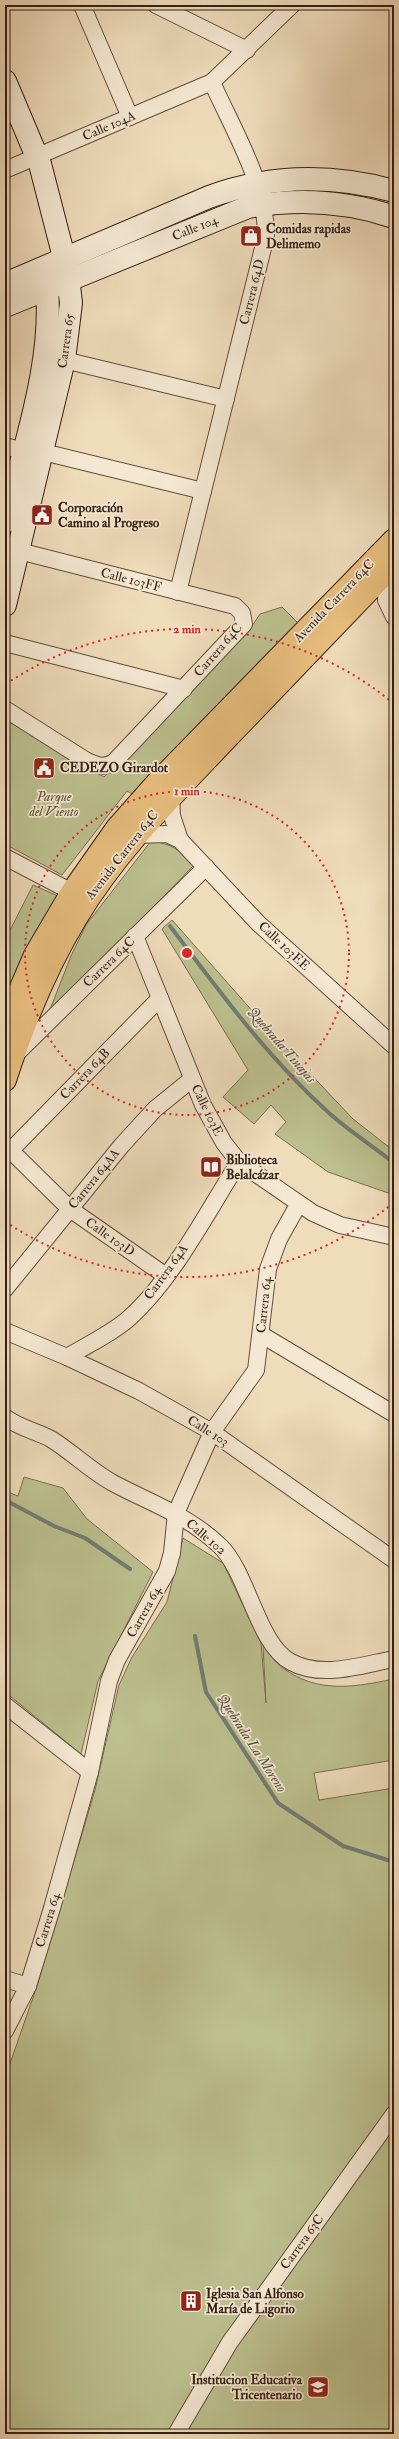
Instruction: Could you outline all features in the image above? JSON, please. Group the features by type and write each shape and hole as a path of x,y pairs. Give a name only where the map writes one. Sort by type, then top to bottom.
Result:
{"main road":[{"name":"Carrera 65","path":"5,81 37,156 65,258 69,280 70,321 64,360 24,450 18,551 5,605"},
{"name":"Calle 104","path":"5,284 209,197 256,183 286,180 346,181 394,191"},
{"name":"Calle 104","path":"5,306 233,212 262,204 284,201 337,203 394,217"},
{"name":"Carrera 65","path":"5,522 24,450 46,344 47,289 44,267"},
{"name":"Avenida Carrera 64C","path":"5,1025 35,955 72,892 136,806 394,540"},
{"name":"Avenida Carrera 64C","path":"5,1080 12,1057 44,980 76,918 135,835 171,795 391,567"}],"street":[{"path":"82,5 130,117"},
{"path":"156,5 248,50"},
{"path":"212,82 248,50 292,5"},
{"name":"Calle 104A","path":"5,170 212,82"},
{"name":"Carrera 64D","path":"178,592 266,236 262,204 256,183 212,82"},
{"path":"64,360 226,399"},
{"path":"24,450 203,491"},
{"name":"Calle 103FF","path":"18,551 235,606 242,613"},
{"path":"391,567 386,600 394,618"},
{"name":"Carrera 64C","path":"5,709 100,766 114,762 240,630 244,624 242,613"},
{"path":"5,643 184,689"},
{"name":"Calle 103EE","path":"171,795 172,816 180,840"},
{"name":"Calle 103EE","path":"135,835 163,833 180,840 259,924 394,1046"},
{"path":"5,858 72,892"},
{"name":"Carrera 64C","path":"12,1057 206,867"},
{"name":"Calle 103E","path":"135,936 192,1079 213,1125 239,1162 298,1205 340,1225 394,1237"},
{"name":"Carrera 64B","path":"8,1148 160,998"},
{"name":"Carrera 64AA","path":"5,1289 136,1130 155,1109 192,1079"},
{"name":"Calle 103D","path":"8,1148 70,1209 166,1276"},
{"name":"Carrera 64A","path":"67,1357 114,1330 139,1308 166,1276 239,1162"},
{"name":"Carrera 64","path":"5,2031 28,1986 90,1772 109,1681 117,1660 166,1571 172,1553 176,1513 212,1432 256,1370 262,1335 268,1269 279,1239 298,1205"},
{"name":"Calle 103","path":"5,1331 67,1357 139,1391 212,1432 394,1560"},
{"path":"262,1335 394,1414"},
{"name":"Calle 102","path":"5,1417 50,1438 111,1482 176,1513 222,1548 232,1560 274,1645 289,1662 306,1668 322,1670 394,1659"},
{"path":"5,1705 90,1772"},
{"path":"5,1979 28,1986"},
{"name":"Carrera 63C","path":"176,2434 247,2316 262,2298 394,2114"}],"green space":[{"name":"Parque del Viento","path":"282,607 299,624 134,795 127,791 62,875 5,844 5,719 104,777 250,629 260,614"},
{"path":"151,841 175,848 194,865 47,1017 71,956 86,925"},
{"path":"33,885 58,896 5,998 5,940"},
{"path":"172,920 270,1031 353,1119 394,1151 394,1195 328,1172 275,1134 286,1122 271,1105 254,1124 223,1097 248,1070 162,929"},
{"path":"24,1477 63,1488 87,1519 153,1572 98,1681 81,1754 5,1692 5,1491 18,1496"},
{"path":"183,1538 223,1563 261,1643 266,1703 263,1645 280,1666 296,1676 310,1682 323,1685 351,1686 394,1679 394,1760 314,1773 319,1800 394,1788 394,2434 5,2434 5,2078 36,1989 95,1790 119,1685 132,1657 167,1602"}],"waterway":[{"name":"Quebrada Tinajas","path":"170,926 245,1023 285,1070 337,1120 394,1163"},
{"name":"Quebrada La Moreno","path":"5,1500 54,1526 85,1538 130,1569"},
{"name":"Quebrada La Moreno","path":"195,1636 206,1692 278,1803 343,1846 394,1862"}],"place":[{"name":"Comidas rapidas Delimemo","path":"251,236"},
{"name":"Corporación Camino al Progreso","path":"42,515"},
{"name":"CEDEZO Girardot","path":"44,768"},
{"name":"Biblioteca Belalcázar","path":"211,1167"},
{"name":"Iglesia San Alfonso María de Ligorio","path":"191,2301"},
{"name":"Institucion Educativa Tricentenario","path":"318,2387"}]}
